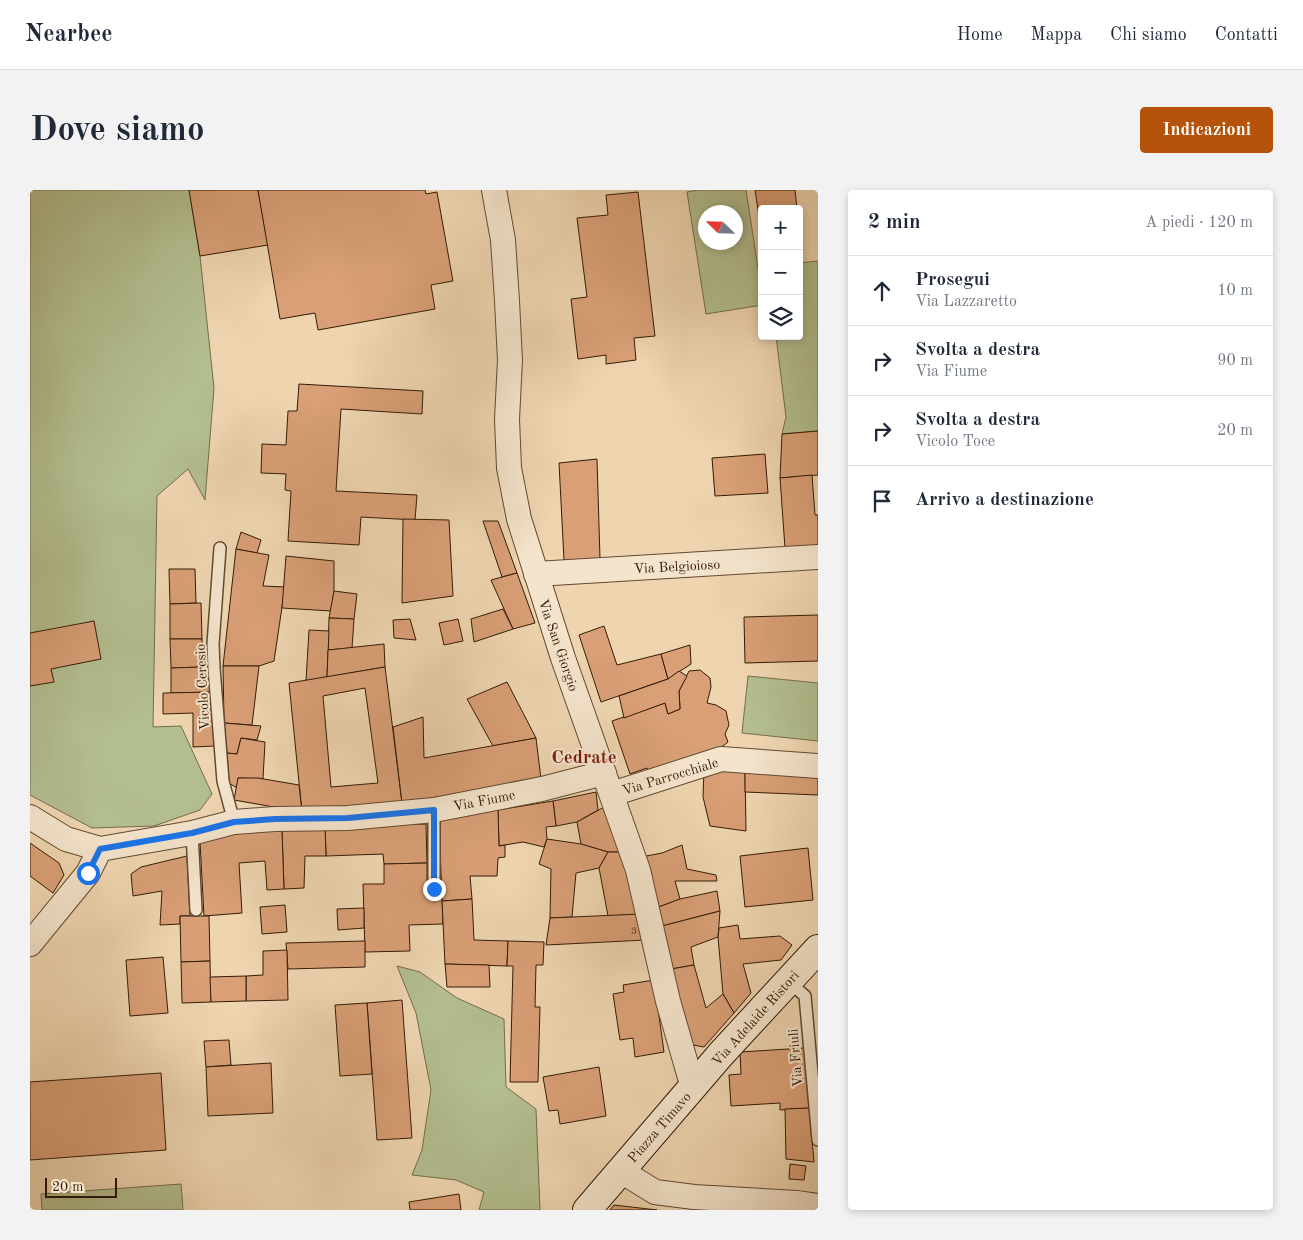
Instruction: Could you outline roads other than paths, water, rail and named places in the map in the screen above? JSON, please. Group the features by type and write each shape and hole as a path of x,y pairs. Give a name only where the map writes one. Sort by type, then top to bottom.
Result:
{"main road":[{"name":"Via Adelaide Ristori","path":"693,1088 818,948"},
{"name":"Piazza Timavo","path":"621,1171 693,1088"},
{"path":"587,1210 621,1171"}],"street":[{"name":"Via San Giorgio","path":"494,190 503,240 508,301 510,360 507,419 508,468 519,519 563,658 638,870 668,1000 693,1088"},
{"name":"Via Belgioioso","path":"536,574 818,557"},
{"name":"Via Parrocchiale","path":"542,789 608,784 721,759 818,766"},
{"name":"Via Fiume","path":"100,849 192,833 234,822 275,819 348,818 434,810 542,789"},
{"path":"30,817 66,839 100,849 88,873 30,944"},
{"name":"Piazza Timavo","path":"621,1171 655,1192 694,1197 818,1206"}],"lane":[{"name":"Vicolo Ceresio","path":"220,548 213,644 214,668 224,781 234,822"},
{"path":"434,810 434,889"},
{"path":"192,833 196,910"},
{"name":"Via Friuli","path":"788,981 805,996 818,1140"}],"district":[{"name":"Cedrate","path":"584,756"}]}
